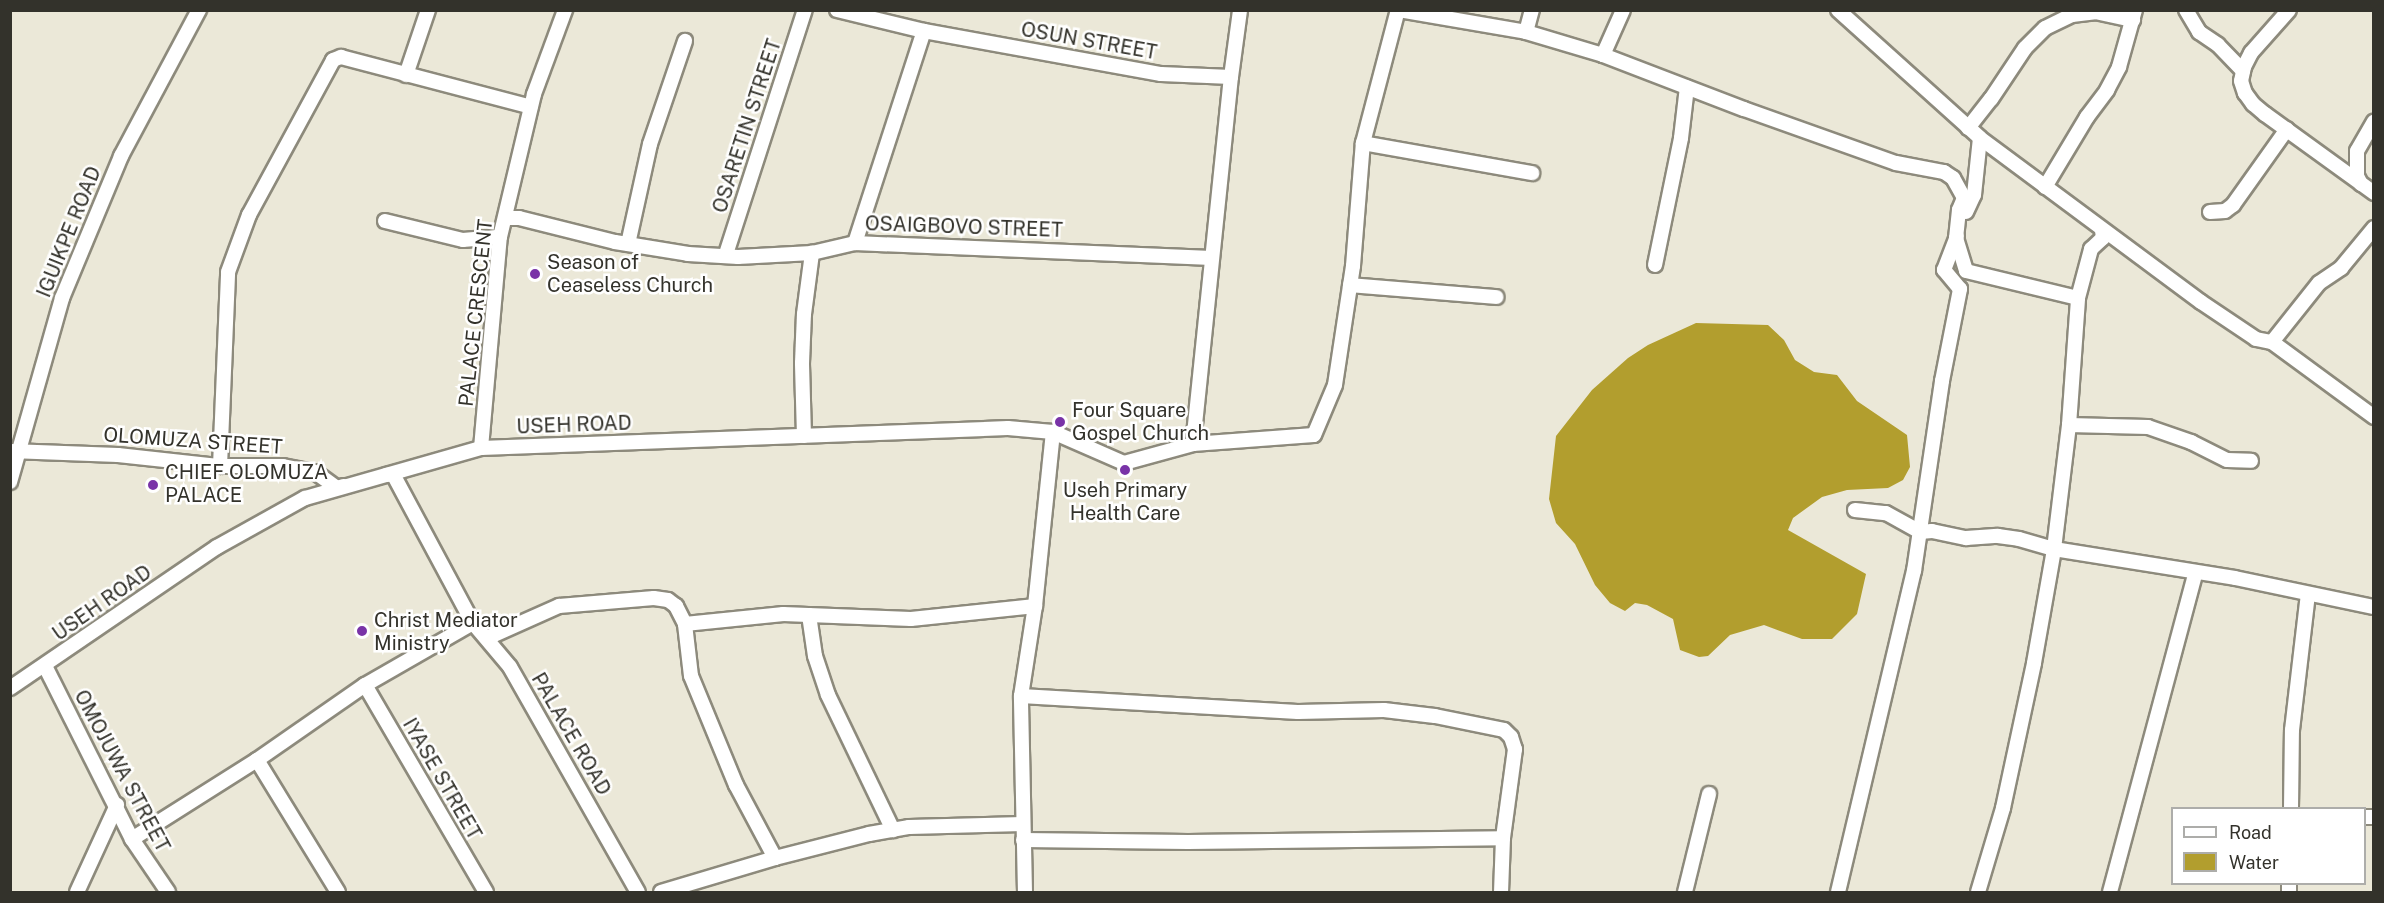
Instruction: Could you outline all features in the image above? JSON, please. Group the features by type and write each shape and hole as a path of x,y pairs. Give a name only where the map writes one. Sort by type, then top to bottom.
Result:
{"street":[{"name":"IGUIKPE ROAD","path":"10,482 15,451 62,298 121,156 200,10"},
{"path":"406,75 428,10"},
{"name":"PALACE CRESCENT","path":"481,448 500,237 531,107 565,10"},
{"name":"OSARETIN STREET","path":"726,254 805,10"},
{"name":"OSUN STREET","path":"837,10 924,31 1161,74 1231,77"},
{"path":"1193,444 1240,10"},
{"path":"1497,297 1350,285 1363,143 1399,10 1526,32 1603,55 1896,163 1944,172 1953,178 1964,198 1959,210 1956,238 1966,271 2078,298"},
{"path":"1526,32 1532,10"},
{"path":"1603,55 1623,10"},
{"path":"1838,10 1980,138 2102,230 2236,326 2256,339 2272,342 2373,417"},
{"path":"2186,10 2199,32 2218,45 2243,71"},
{"path":"2289,10 2251,53 2241,81 2253,104 2373,193"},
{"path":"1968,128 1991,99 2025,48 2045,28 2072,15 2095,12 2134,15 2119,67 2107,90 2087,117 2045,187"},
{"path":"855,243 924,31"},
{"path":"628,244 650,144 685,41"},
{"path":"220,466 228,272 249,215 333,60 341,57 531,107"},
{"path":"1655,265 1681,138 1687,87"},
{"path":"2361,184 2357,176 2357,151 2373,121"},
{"path":"2210,212 2225,211 2233,205 2286,129"},
{"path":"1838,892 1914,571 1942,381 1960,289 1944,270 1974,195 1980,138"},
{"path":"1363,143 1532,172"},
{"name":"OSAIGBOVO STREET","path":"505,218 519,218 628,244 688,254 726,254 738,257 812,253 855,243 1212,258"},
{"path":"385,220 463,240 500,237"},
{"path":"1978,892 2003,808 2034,663 2054,549 2068,424 2078,298 2091,249 2090,221"},
{"path":"2272,342 2308,294 2319,283 2341,268 2373,228"},
{"path":"2091,249 2103,238 2102,230"},
{"path":"804,436 803,334 812,253"},
{"name":"USEH ROAD","path":"10,688 217,547 304,498 481,448 1008,428 1053,432 1124,463 1193,444 1314,435 1335,385 1350,285"},
{"path":"2068,424 2148,427 2191,442 2227,460 2251,461"},
{"path":"1025,892 1021,696 1035,606 1053,432"},
{"name":"OLOMUZA STREET","path":"15,451 118,455 220,466 283,466 315,472 337,488 393,474"},
{"name":"PALACE ROAD","path":"393,474 473,623 510,668 534,707 638,892"},
{"path":"1855,510 1886,513 1920,532 1932,531 1966,538 1998,536 2054,549 2196,572 2373,607"},
{"path":"2110,892 2196,572"},
{"path":"2291,807 2292,730 2308,594"},
{"path":"487,638 559,606 654,598 668,600 676,606 685,624 691,676 736,785 775,858"},
{"path":"685,624 783,614 911,619 1035,606"},
{"path":"809,615 815,656 828,695 893,830"},
{"path":"132,839 257,760 365,685 473,623"},
{"name":"OMOJUWA STREET","path":"45,666 117,805 132,839 168,892"},
{"name":"IYASE STREET","path":"365,685 486,892"},
{"path":"1021,696 1298,712 1384,710 1435,716 1504,730 1511,737 1515,749 1503,838 1501,892"},
{"path":"257,760 338,892"},
{"path":"1685,892 1708,794"},
{"path":"77,892 117,805"},
{"path":"661,892 775,858 893,830 909,827 1023,824"},
{"path":"1023,840 1188,842 1503,838"}],"water":[{"path":"1696,323 1768,325 1784,340 1795,360 1814,372 1837,375 1857,401 1907,435 1910,467 1903,480 1888,488 1847,490 1822,497 1793,518 1788,530 1866,574 1857,614 1832,639 1802,639 1764,625 1730,635 1708,656 1699,657 1680,650 1673,619 1647,605 1635,603 1625,611 1610,603 1595,585 1575,544 1556,523 1549,499 1556,436 1592,390 1628,358 1648,345"}],"place":[{"name":"Season of Ceaseless Church","path":"535,274"},
{"name":"Four Square Gospel Church","path":"1060,422"},
{"name":"Useh Primary Health Care","path":"1125,470"},
{"name":"CHIEF OLOMUZA PALACE","path":"153,485"},
{"name":"Christ Mediator Ministry","path":"362,631"}]}
